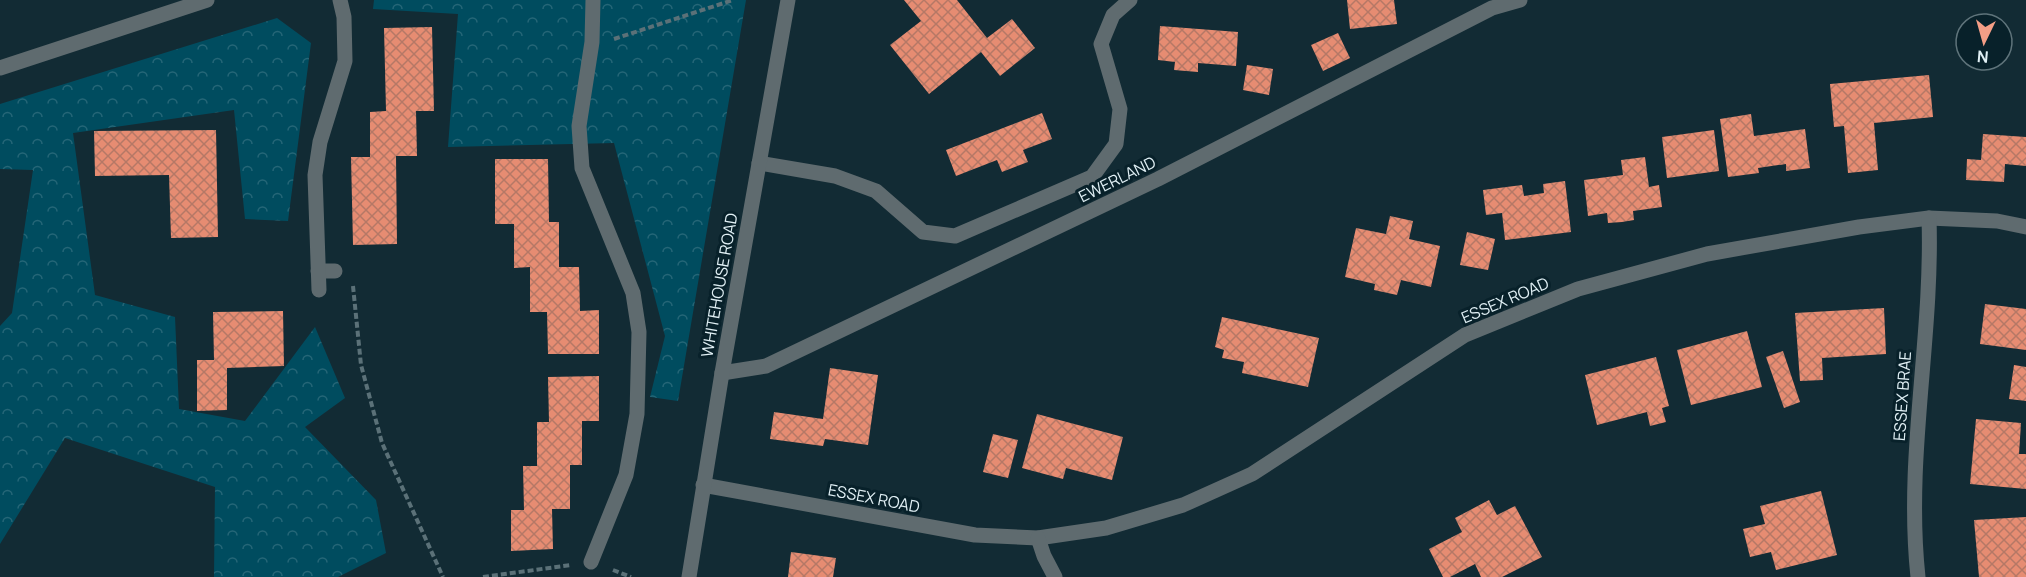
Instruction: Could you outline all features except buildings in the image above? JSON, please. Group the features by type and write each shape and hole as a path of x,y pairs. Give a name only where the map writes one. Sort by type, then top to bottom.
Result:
{"street":[{"path":"0,68 207,0"},
{"path":"319,290 315,175 320,142 345,61 344,17 340,0"},
{"path":"591,562 626,475 637,414 639,332 633,293 582,168 579,126 592,42 593,0"},
{"name":"WHITEHOUSE ROAD","path":"689,577 722,373 788,0"},
{"path":"759,164 835,176 876,191 923,232 955,236 1092,177 1116,144 1120,110 1101,44 1113,15 1130,0"},
{"name":"EWERLAND","path":"722,373 766,366 1158,179 1492,8 1520,0"},
{"name":"ESSEX ROAD","path":"703,485 975,535 1038,538 1106,528 1172,508 1252,474 1466,335 1578,289 1707,254 1859,227 1929,218 1997,221 2026,227"},
{"name":"ESSEX BRAE","path":"1918,577 1915,463 1930,255 1929,218"},
{"path":"318,271 335,271"},
{"path":"1038,538 1055,577"}],"path":[{"path":"592,42 625,38 733,0"},
{"path":"335,271 353,282 361,365 381,442 444,577"},
{"path":"483,577 591,562 631,577"}],"green space":[{"path":"374,0 746,0 678,401 650,397 665,336 614,143 448,147 458,14 373,9"},
{"path":"277,18 311,43 288,221 245,219 234,110 73,133 95,295 175,317 179,409 245,421 315,327 345,398 305,427 376,500 386,553 338,577 214,577 215,487 65,438 0,544 0,326 12,313 33,170 0,169 0,104"}]}
